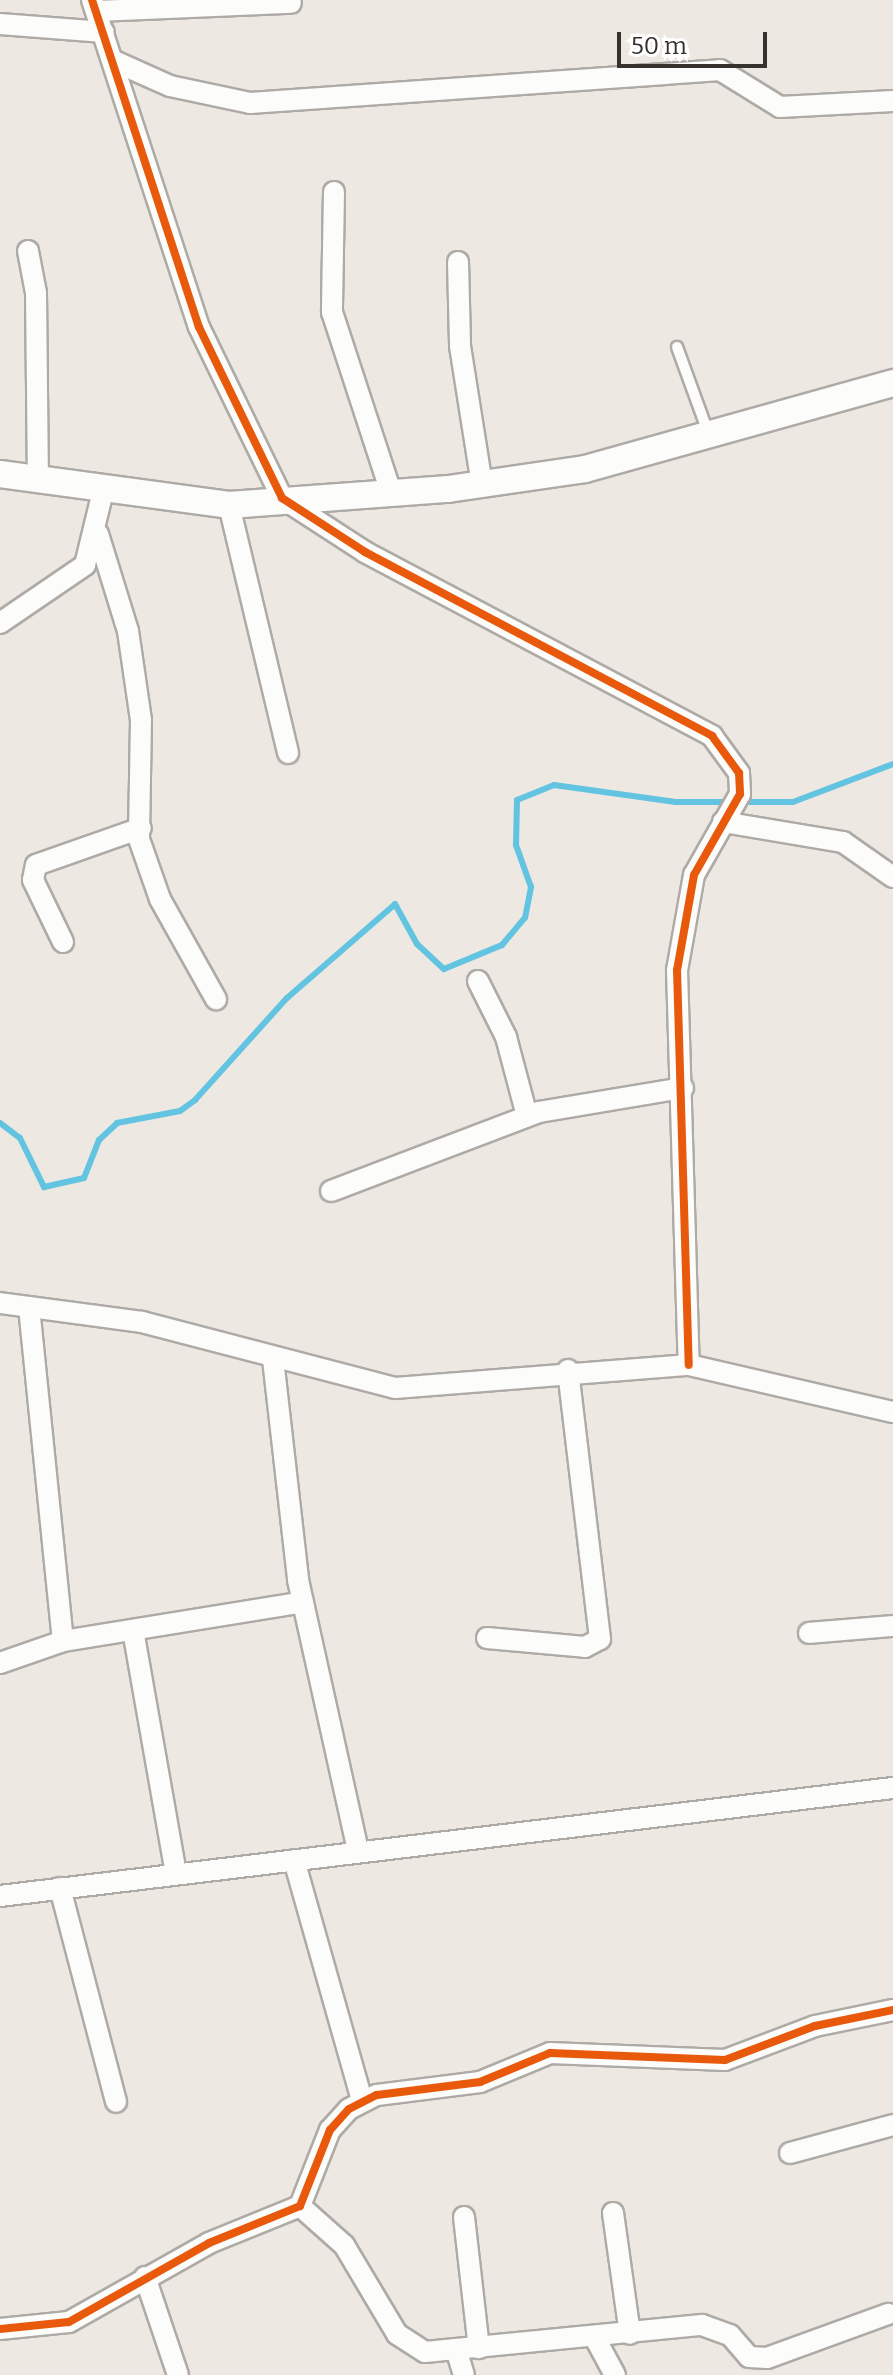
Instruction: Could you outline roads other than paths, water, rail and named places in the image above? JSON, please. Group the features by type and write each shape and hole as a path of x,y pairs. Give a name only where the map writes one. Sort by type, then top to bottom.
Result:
{"street":[{"path":"291,3 94,6 199,327 282,498 365,552 712,736 729,752 740,794 694,875 682,921 689,1365"},
{"path":"0,24 104,32"},
{"path":"114,61 170,86 250,103 720,70 780,107 893,101"},
{"path":"334,192 332,312 391,492"},
{"path":"28,251 36,293 38,479"},
{"path":"458,262 460,346 482,485"},
{"path":"0,474 103,491 229,505 282,498 482,485 562,474 893,383"},
{"path":"0,623 85,565 98,534 103,491"},
{"path":"229,505 288,753"},
{"path":"98,534 128,631 141,720 141,828 160,899 216,999"},
{"path":"723,822 843,842 893,877"},
{"path":"63,942 33,880 36,865 141,828"},
{"path":"478,981 506,1037 527,1116"},
{"path":"331,1191 383,1177 527,1116 683,1088"},
{"path":"0,1303 142,1322 273,1359 416,1390 568,1370 689,1365 893,1412"},
{"path":"29,1307 63,1641"},
{"path":"273,1359 303,1602 358,1851"},
{"path":"487,1638 585,1647 600,1639 568,1370"},
{"path":"0,1663 63,1641 303,1602"},
{"path":"809,1633 893,1626"},
{"path":"133,1630 176,1873"},
{"path":"0,1896 893,1788"},
{"path":"294,1860 362,2101"},
{"path":"60,1888 116,2102"},
{"path":"0,2329 69,2322 145,2277 300,2206 330,2130 362,2101 480,2082 550,2053 739,2058 815,2026 893,2010"},
{"path":"790,2153 893,2125"},
{"path":"300,2206 344,2245 408,2344 425,2352 717,2327 749,2357 767,2358 888,2314"},
{"path":"613,2213 630,2334"},
{"path":"464,2217 479,2348"},
{"path":"145,2277 178,2375"},
{"path":"595,2338 615,2375"},
{"path":"456,2349 464,2375"}],"lane":[{"path":"677,347 709,434"}],"waterway":[{"path":"0,1123 20,1138 44,1187 84,1178 99,1140 117,1123 180,1111 195,1100 287,998 395,904 417,944 444,969 502,945 525,918 531,887 516,845 517,800 554,785 676,802 793,802 893,764"}]}
